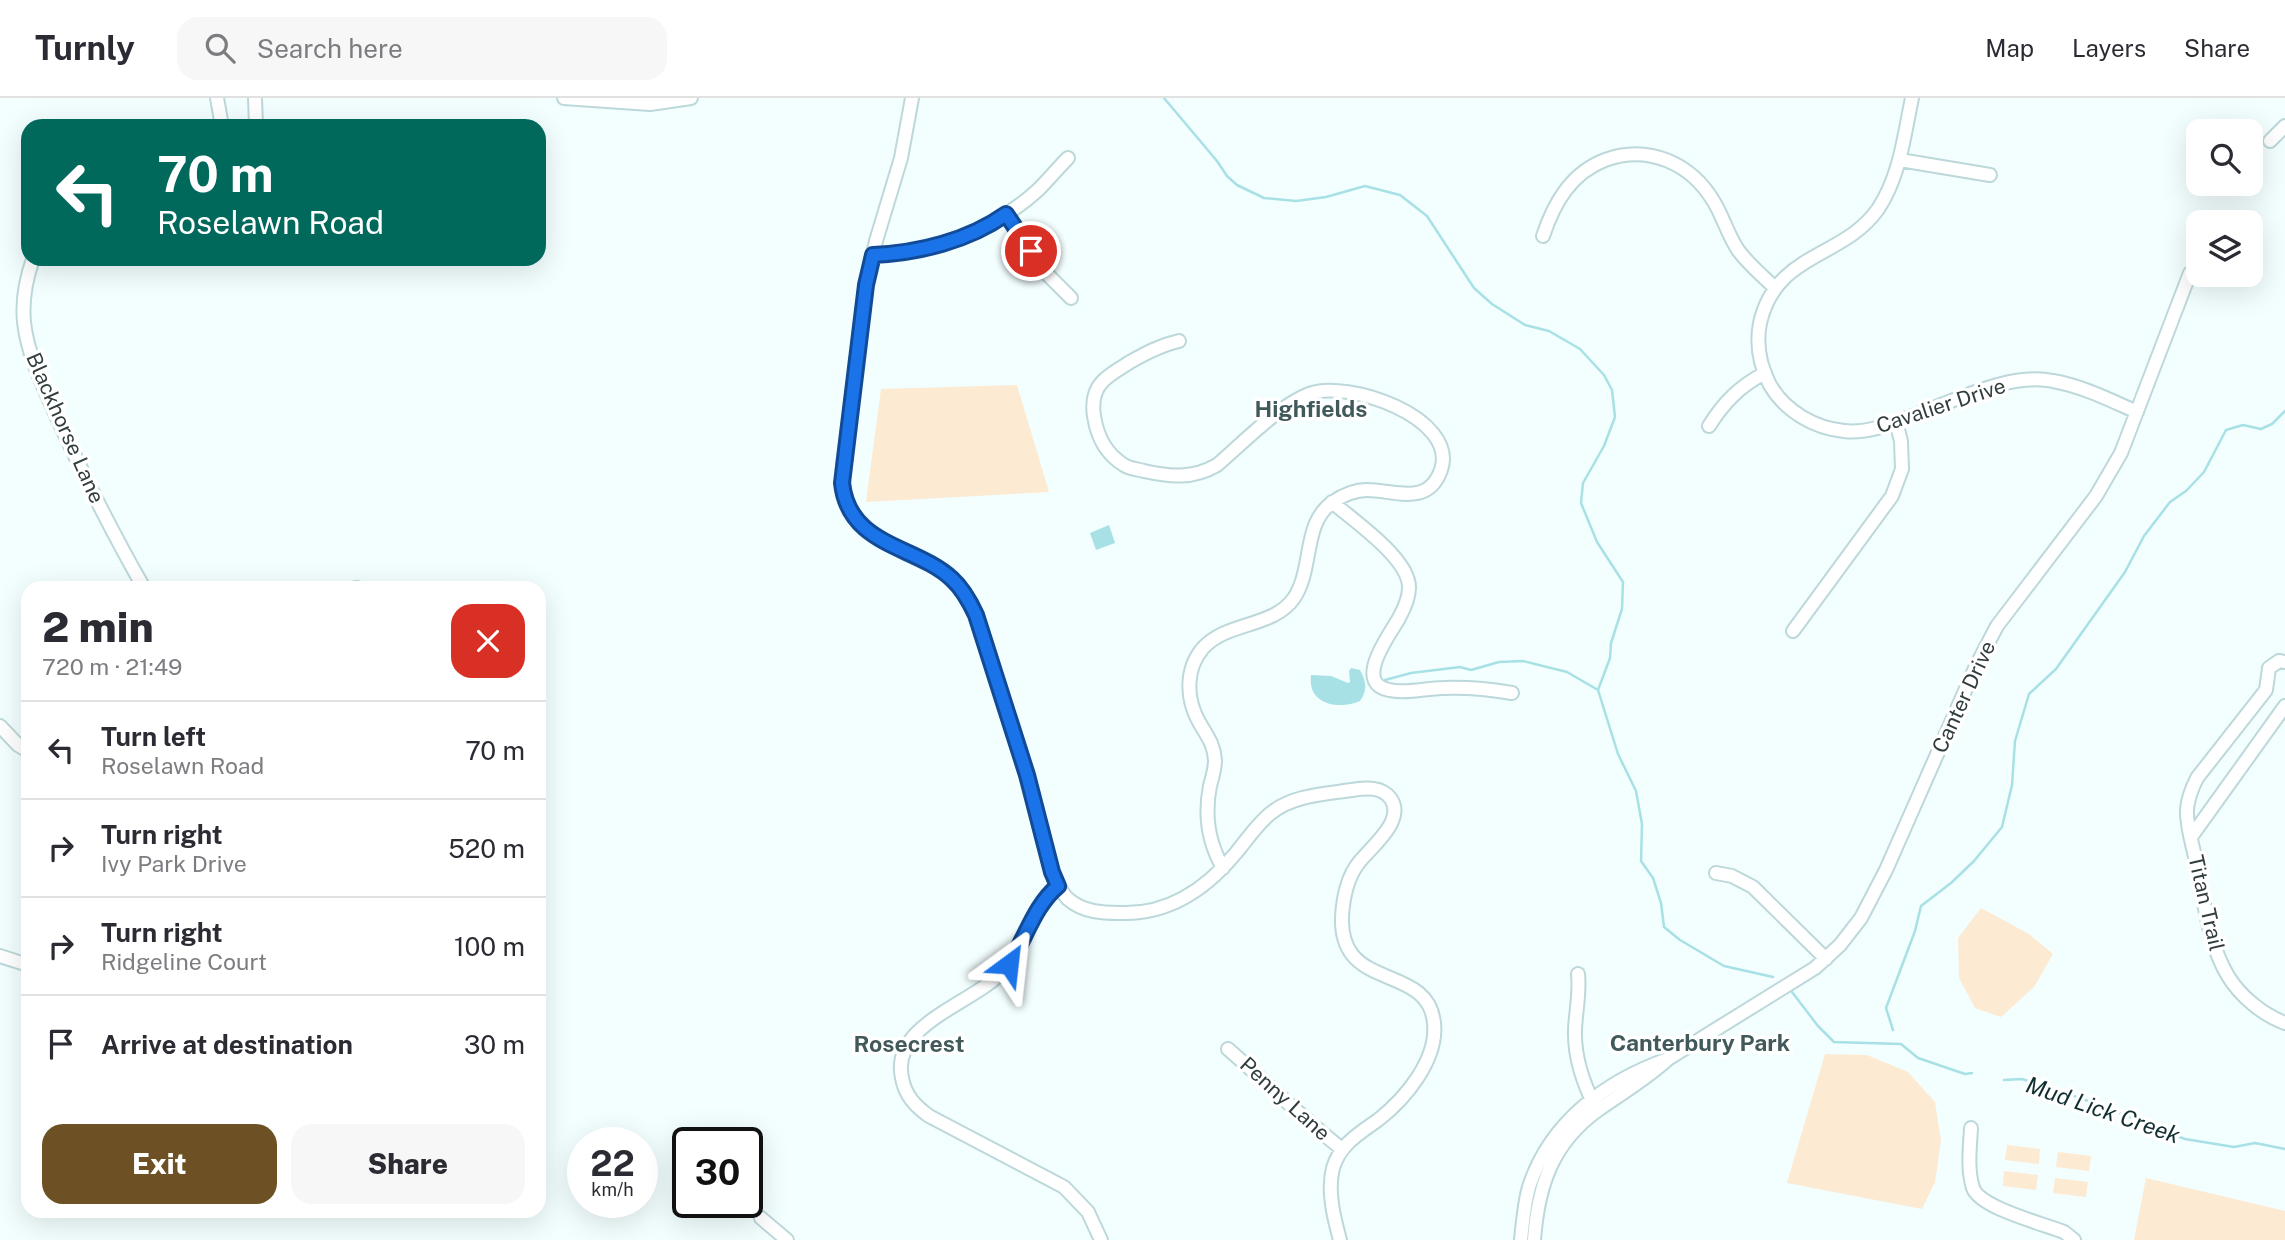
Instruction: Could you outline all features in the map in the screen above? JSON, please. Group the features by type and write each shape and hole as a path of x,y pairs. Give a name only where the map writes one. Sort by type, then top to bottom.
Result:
{"street":[{"path":"217,98 221,119"},
{"path":"255,98 256,119"},
{"path":"564,98 650,103 691,98"},
{"path":"910,98 901,158 866,285 843,465 845,502 872,534 939,569 951,578 970,601 1027,775 1058,886 1071,902 1090,911 1126,914 1145,912 1192,895 1223,868 1269,814 1297,799 1371,788 1385,793 1394,805 1390,826 1359,863 1347,884 1342,910 1343,936 1345,945 1356,960 1378,974 1401,982 1422,996 1432,1012 1435,1030 1428,1057 1409,1089 1379,1119 1351,1139 1342,1149 1333,1168 1331,1179 1334,1212 1340,1240"},
{"name":"Cavalier Drive","path":"1912,98 1900,160 1887,194 1868,220 1844,240 1799,265 1775,288 1763,311 1759,328 1759,355 1771,386 1785,403 1805,419 1818,425 1851,432 1896,422 1994,386 2032,380 2051,380 2077,387 2137,412"},
{"path":"2270,141 2285,126"},
{"path":"1544,236 1552,212 1564,191 1591,166 1631,155 1662,158 1683,167 1697,179 1715,204 1738,250 1775,288"},
{"path":"873,255 897,254 926,248 975,231 1006,214 1039,189 1068,158"},
{"path":"1900,160 1990,175"},
{"path":"1006,214 1043,270 1071,298"},
{"name":"Blackhorse Lane","path":"31,266 23,312 35,368 79,465 140,581"},
{"name":"Canter Drive","path":"1521,1240 1527,1197 1541,1158 1560,1129 1594,1105 1637,1085 1668,1059 1787,987 1826,959 1848,936 1874,895 1976,666 1997,626 2096,496 2122,453 2186,283"},
{"path":"1179,341 1156,348 1119,369 1103,380 1096,391 1093,408 1100,438 1112,455 1130,468 1169,475 1194,475 1217,465 1293,403 1307,395 1329,389 1343,390 1417,417 1432,431 1443,460 1437,476 1425,489 1405,495 1370,490 1356,491 1332,502 1317,518 1302,583 1288,606 1267,619 1219,635 1201,650 1190,672 1190,697 1213,745 1215,763 1208,800 1208,833 1223,868"},
{"path":"1709,426 1730,397 1765,373"},
{"path":"1793,631 1892,496 1899,480 1902,462 1901,441 1896,422"},
{"path":"1332,502 1385,548 1402,565 1409,579 1409,592 1404,607 1377,654 1374,674 1378,682 1390,690 1472,688 1513,693"},
{"name":"Titan Trail","path":"2285,662 2279,661 2269,668 2266,690 2200,775 2192,789 2186,812 2221,964 2239,991 2265,1013 2285,1023"},
{"name":"Titan Trail","path":"2191,837 2285,706"},
{"path":"0,726 21,746"},
{"path":"1716,873 1732,876 1753,887 1826,959"},
{"path":"1058,886 1042,902 1018,950 998,977 915,1034 903,1055 901,1072 906,1091 913,1102 929,1116 1064,1187 1088,1212 1101,1240"},
{"path":"0,956 21,963"},
{"path":"1578,974 1580,986 1575,1032 1576,1051 1584,1082 1594,1105"},
{"name":"Penny Lane","path":"1228,1048 1305,1121 1342,1149"},
{"name":"Canter Drive","path":"1534,1240 1539,1198 1552,1164 1594,1105"},
{"path":"1971,1128 1970,1170 1973,1190 1980,1198 1991,1205 2064,1232 2074,1240"},
{"path":"761,1218 787,1240"}],"shaded area":[{"path":"1017,385 1049,492 866,502 881,389"},
{"path":"1981,908 2029,934 2053,954 2034,987 2001,1017 1975,1008 1959,978 1958,938"},
{"path":"1825,1054 1867,1055 1908,1072 1935,1102 1941,1141 1935,1182 1922,1209 1787,1183"},
{"path":"2007,1145 2040,1149 2039,1164 2005,1160"},
{"path":"2058,1152 2091,1156 2089,1171 2056,1167"},
{"path":"2004,1171 2038,1175 2036,1190 2003,1186"},
{"path":"2055,1178 2088,1182 2086,1197 2053,1193"},
{"path":"2146,1178 2285,1211 2285,1240 2134,1240"}],"water":[{"path":"1109,525 1115,543 1096,550 1090,533"},
{"path":"1351,668 1360,670 1365,682 1360,701 1334,705 1319,699 1314,693 1311,675 1331,676 1348,683"}],"waterway":[{"name":"Mud Lick Creek","path":"1164,98 1227,176 1237,185 1264,198 1296,201 1326,197 1365,186 1400,195 1427,216 1474,288 1492,304 1525,325 1549,331 1580,349 1604,375 1612,390 1615,417 1604,446 1583,483 1581,503 1597,542 1623,582 1622,609 1611,643 1610,658 1598,690 1618,754 1636,791 1642,824 1641,861 1653,878 1661,903 1664,927 1680,940 1724,966 1773,977"},
{"path":"1893,1030 1886,1008 1915,931 1921,906 1974,861 2002,827 2012,785 2015,741 2029,694 2056,669 2125,572 2144,536 2170,502 2186,491 2204,472 2226,430 2243,425 2261,429 2272,424 2285,411"},
{"path":"1385,680 1411,673 1460,667 1471,670 1499,662 1523,661 1567,672 1598,690"},
{"name":"Mud Lick Creek","path":"1792,992 1834,1042 1901,1044 1918,1058 1965,1074 1972,1073"},
{"name":"Mud Lick Creek","path":"2004,1080 2022,1079 2048,1087 2185,1139 2234,1147 2255,1143 2285,1149"}],"district":[{"name":"Highfields","path":"1311,409"},
{"name":"Canterbury Park","path":"1700,1043"},
{"name":"Rosecrest","path":"909,1044"}],"route":[{"path":"1009,964 1042,902 1058,886 1027,775 976,615 970,601 951,578 925,561 902,552 872,534 850,511 845,502 842,483 866,285 873,255 897,254 953,240 1006,214 1031,251"}]}
